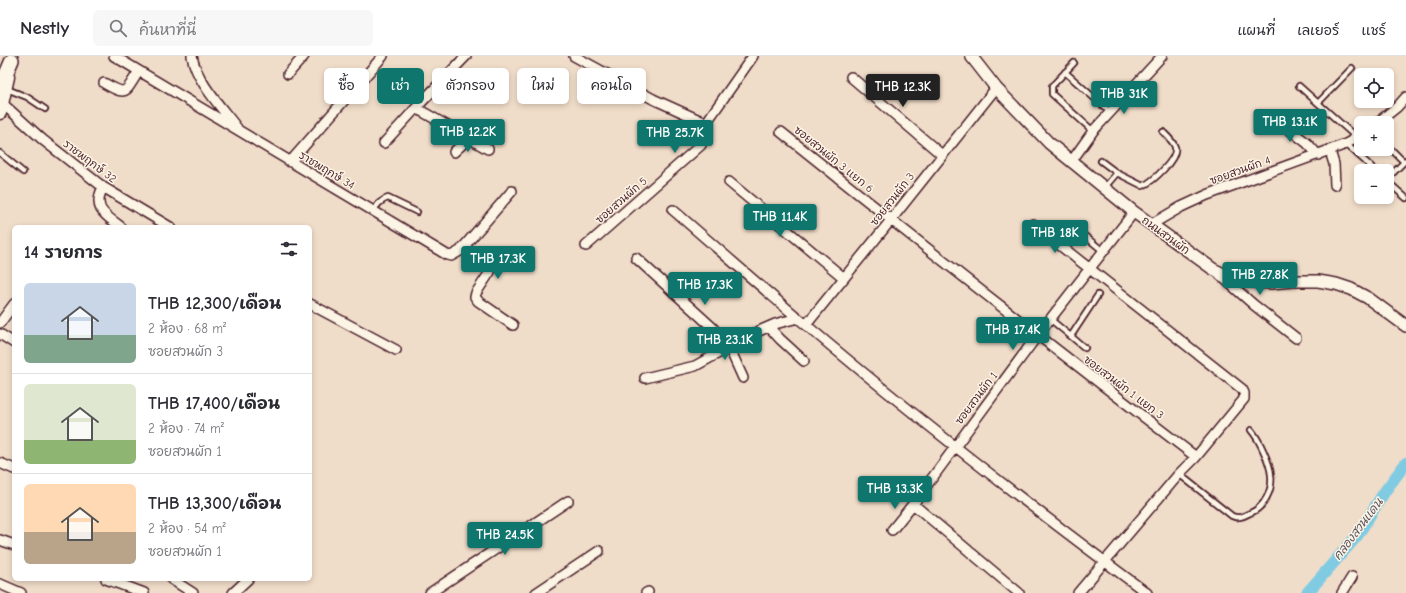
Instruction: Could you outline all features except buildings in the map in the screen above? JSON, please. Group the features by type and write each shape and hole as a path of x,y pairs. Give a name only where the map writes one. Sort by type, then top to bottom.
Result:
{"main road":[{"path":"0,70 9,57"},
{"path":"1,108 9,57"}],"street":[{"name":"ราชพฤกษ์ 34","path":"114,56 447,255 451,256 455,254 464,246 512,191"},
{"path":"192,56 193,62 204,84 240,132"},
{"path":"288,74 304,56"},
{"path":"290,162 383,56"},
{"path":"384,143 466,56"},
{"path":"574,56 653,99 706,123"},
{"name":"ซอยสวนผัก 5","path":"586,246 701,145 706,123 753,56"},
{"name":"ถนนสวนผัก","path":"971,56 996,88 1049,143 1134,212 1213,269 1232,278 1243,281 1270,283 1318,281 1336,284 1351,289 1368,298 1406,326"},
{"path":"1071,162 1093,131 1162,56"},
{"path":"104,83 122,92 126,90 139,71"},
{"path":"851,77 942,155"},
{"name":"ซอยสวนผัก 3","path":"806,325 996,88"},
{"path":"1386,116 1406,97"},
{"name":"ราชพฤกษ์ 32","path":"1,108 103,187 167,225"},
{"path":"416,108 488,149"},
{"path":"1274,118 1308,143 1318,155"},
{"name":"ซอยสวนผัก 3 แยก 6","path":"781,132 1037,336"},
{"path":"454,152 469,138"},
{"name":"ซอยสวนผัก 4","path":"1152,224 1181,207 1207,195 1330,151 1354,139"},
{"path":"1330,151 1334,164 1335,185"},
{"path":"729,182 844,278"},
{"path":"103,187 98,199 99,208 107,217 118,225"},
{"path":"673,210 806,325 955,446 1104,561 1148,593"},
{"name":"ซอยสวนผัก 1","path":"892,530 913,504 1037,336 1134,212"},
{"path":"1032,224 1090,268 1242,389 1244,393 1244,399 1196,457 1179,474 1078,593"},
{"path":"464,246 490,268 490,272 476,293 475,297 478,301 513,325"},
{"path":"636,258 712,327 729,347 742,378"},
{"path":"1213,269 1254,305 1296,338"},
{"path":"312,305 396,350"},
{"path":"0,323 12,307"},
{"path":"645,378 695,366 759,330 798,318"},
{"path":"769,327 804,361"},
{"path":"0,334 12,342"},
{"name":"ซอยสวนผัก 1 แยก 3","path":"1037,336 1196,457"},
{"path":"0,463 12,468"},
{"path":"430,593 568,501"},
{"path":"913,504 1019,593"},
{"path":"0,540 12,544"},
{"path":"536,593 599,551"},
{"path":"1342,593 1352,577"},
{"path":"111,581 144,593"},
{"path":"174,581 193,593"},
{"path":"233,593 246,581"},
{"path":"0,584 21,593"}],"lane":[{"path":"1074,63 1052,86 1052,94 1093,131"},
{"path":"1318,103 1352,68"},
{"path":"1065,72 1111,113"},
{"path":"1299,86 1354,132"},
{"path":"3,88 27,97 45,109"},
{"path":"1101,161 1117,173 1143,186 1150,182 1174,156 1175,147 1163,132"},
{"path":"1346,144 1368,164"},
{"path":"1394,151 1405,161 1394,173"},
{"path":"0,153 23,172"},
{"path":"1104,188 1117,173"},
{"path":"1394,187 1406,198"},
{"path":"373,211 383,200 388,198 417,212"},
{"path":"1074,227 1103,251"},
{"path":"1071,336 1098,295"},
{"path":"1050,319 1085,348"},
{"path":"1179,474 1236,517 1241,517 1256,511 1270,490 1271,475 1263,451 1256,436 1251,430"}],"waterway":[{"name":"คลองสวนแดน","path":"1307,593 1357,536 1385,491 1406,463"}]}
